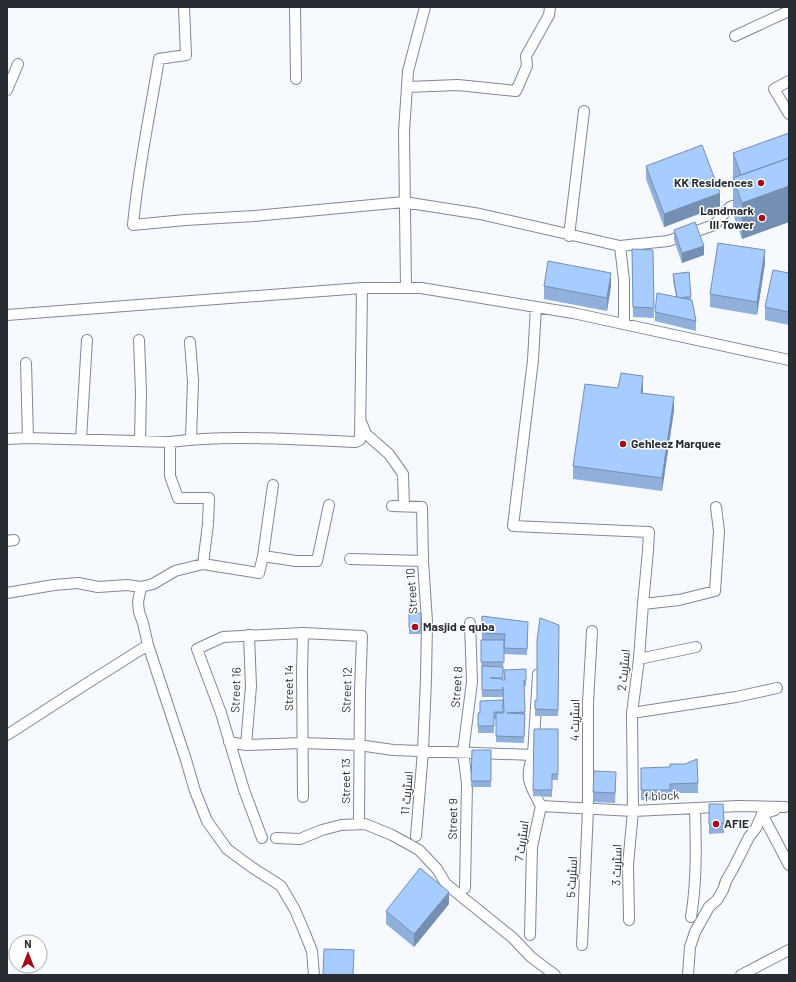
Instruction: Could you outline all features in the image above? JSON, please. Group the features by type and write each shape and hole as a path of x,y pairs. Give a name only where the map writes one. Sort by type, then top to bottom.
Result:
{"street":[{"path":"184,7 186,55 159,59 136,192 132,225 254,216 404,202 480,214 569,236 620,246 668,241 714,225 730,207 752,200"},
{"path":"295,7 296,79"},
{"path":"406,288 404,131 408,71 424,7"},
{"path":"407,86 458,85 516,91 527,66 526,56 549,15 550,7"},
{"path":"735,36 789,10"},
{"path":"7,90 18,64"},
{"path":"789,81 774,89 789,114"},
{"path":"569,236 584,111"},
{"path":"620,246 624,280 624,323"},
{"path":"7,439 140,440 170,442 191,439 243,439 356,442 360,440 362,288"},
{"path":"7,315 362,288 421,288 624,323 789,360"},
{"name":"اسٹریٹ 2","path":"536,307 533,360 513,526 649,532 639,659 632,713 633,811"},
{"path":"81,439 87,340"},
{"path":"139,340 141,392 140,440"},
{"path":"190,342 193,381 191,439"},
{"path":"26,363 28,438"},
{"path":"360,420 366,434 389,454 402,474 404,506"},
{"path":"170,442 170,476 178,498 209,498 208,524 203,564"},
{"path":"7,593 54,585 78,583 98,587 127,585 141,586 153,584 175,571 203,564 259,573 263,556 273,485"},
{"path":"263,556 296,561 317,561 329,505"},
{"name":"Street 10","path":"392,506 422,507 423,561 427,622 423,751"},
{"path":"643,604 679,600 715,591 719,531 716,507"},
{"path":"350,559 423,561"},
{"path":"141,586 138,602 139,612 148,646 195,791 207,821 227,849 281,886 295,910 312,951 314,975"},
{"name":"Street 8","path":"463,752 472,682 470,623"},
{"name":"اسٹریٹ 4","path":"588,809 588,703 592,631"},
{"path":"262,838 244,790 221,713 197,649 223,637 303,633"},
{"name":"Street 12","path":"303,633 362,636 359,745"},
{"name":"Street 14","path":"303,633 303,797"},
{"name":"Street 16","path":"246,745 251,686 249,635"},
{"path":"7,735 148,646"},
{"path":"639,659 696,647"},
{"name":"اسٹریٹ 7","path":"530,935 532,847 541,806 529,783 528,767 533,755 538,663"},
{"path":"632,713 736,698 777,688"},
{"path":"229,742 246,745 302,743 359,745 393,750 533,755"},
{"name":"Street 13","path":"359,745 359,818"},
{"name":"اسٹریٹ 11","path":"416,836 423,751"},
{"name":"Street 9","path":"463,752 467,783 465,888"},
{"name":"f block","path":"541,806 633,811 739,806 787,807"},
{"path":"762,814 787,807"},
{"path":"691,917 694,901 696,853 695,808"},
{"name":"اسٹریٹ 5","path":"582,945 588,809"},
{"name":"اسٹریٹ 3","path":"629,920 628,865 633,811"},
{"path":"762,814 789,865"},
{"path":"688,975 690,947 695,932 709,907 717,900 723,890 726,881 749,837 756,828 762,814"},
{"path":"276,838 300,839 322,830 349,824 365,824 392,835 419,850 437,869 446,884 513,938 531,957 555,975"},
{"path":"741,975 789,950"}],"building":[{"path":"789,133 789,158 741,175 733,153"},
{"path":"702,145 720,193 664,214 646,166"},
{"name":"KK Residences","path":"789,158 789,186 742,203 733,178"},
{"path":"695,222 704,246 682,253 674,230"},
{"path":"718,243 765,250 757,302 710,294"},
{"path":"632,249 653,250 654,308 633,307"},
{"path":"548,261 611,273 607,298 544,286"},
{"path":"773,270 789,273 789,312 765,307"},
{"path":"689,272 691,297 677,297 673,274"},
{"path":"657,293 692,300 696,321 655,312"},
{"name":"Gehleez Marquee","path":"621,373 643,376 641,393 674,397 662,478 573,466 585,384 618,388"},
{"path":"421,613 421,627 409,627 409,614"},
{"path":"482,616 528,622 527,649 504,648 505,634 482,633"},
{"path":"540,618 559,625 558,710 535,709 535,700 537,700 537,640"},
{"path":"481,640 504,640 504,662 481,662"},
{"path":"482,666 503,667 503,678 490,678 503,680 505,680 504,670 526,669 526,680 524,680 525,712 507,713 525,714 524,737 496,736 496,713 504,713 503,687 503,690 482,690"},
{"path":"503,700 503,712 494,712 494,726 478,726 480,701"},
{"path":"534,729 558,729 558,774 552,774 552,790 533,790"},
{"path":"472,750 491,750 491,781 471,781"},
{"path":"697,759 698,783 670,784 670,790 641,790 641,768 670,767 670,764 685,764"},
{"path":"594,771 616,772 615,793 593,792"},
{"path":"709,804 723,804 724,823 709,824"},
{"path":"420,868 449,892 414,934 386,911"},
{"path":"324,949 354,950 353,975 323,975"}],"place":[{"name":"KK Residences","path":"761,183"},
{"name":"Landmark III Tower","path":"762,218"},
{"name":"Gehleez Marquee","path":"623,444"},
{"name":"Masjid e quba","path":"415,627"},
{"name":"AFIE","path":"716,824"}]}
